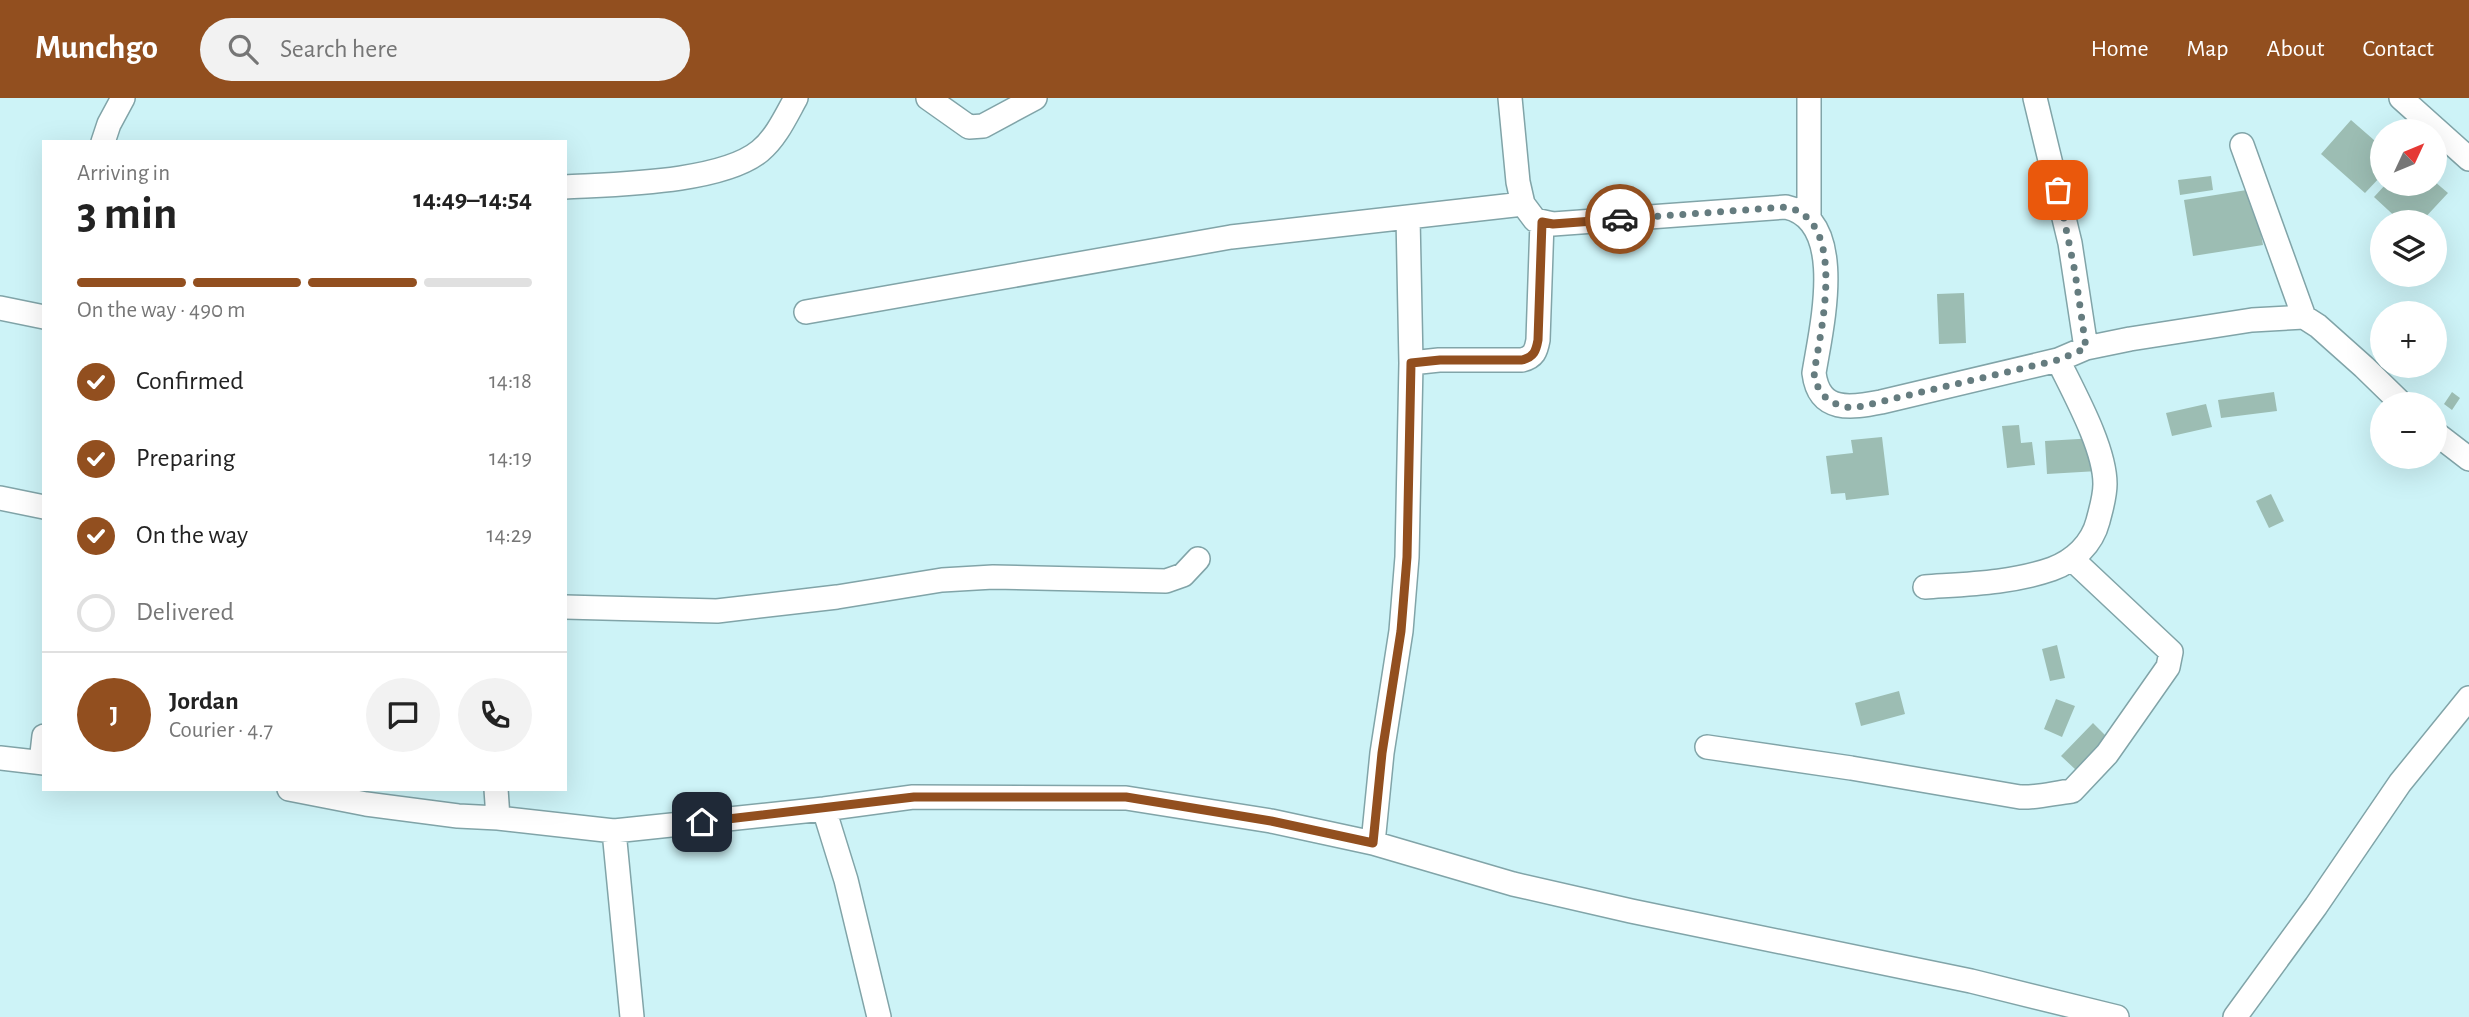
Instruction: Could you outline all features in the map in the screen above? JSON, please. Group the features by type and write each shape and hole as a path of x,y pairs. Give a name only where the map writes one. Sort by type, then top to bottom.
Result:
{"street":[{"path":"104,140 123,98"},
{"path":"567,187 659,182 729,167 760,152 775,134 796,98"},
{"path":"928,98 969,127 983,126 1035,98"},
{"path":"1510,98 1518,183 1523,204 1535,220 1553,224 1786,207 1799,209 1809,217 1818,229 1823,245 1826,292 1814,373 1816,385 1821,394 1842,407 1854,408 2058,360 2086,348 2252,320 2304,317 2318,326 2390,392"},
{"path":"1809,98 1809,217"},
{"path":"2035,98 2070,243 2086,348"},
{"path":"2401,98 2469,159"},
{"path":"2242,145 2304,317"},
{"path":"806,312 1231,237 1523,204"},
{"path":"1373,843 1382,753 1402,619 1407,557 1411,363 1408,217"},
{"path":"1411,363 1440,360 1522,360 1535,353 1538,340 1542,222"},
{"path":"0,308 42,317"},
{"path":"1925,587 2004,581 2052,569 2072,559 2089,542 2096,528 2105,483 2100,456 2058,360"},
{"path":"2447,442 2469,459"},
{"path":"0,498 42,507"},
{"path":"567,607 718,611 837,597 942,580 993,577 1166,581 1183,575 1198,559"},
{"path":"1707,747 2020,797 2035,798 2047,793 2072,792 2107,754 2168,667 2172,652 2072,559"},
{"path":"2235,1017 2316,906 2400,783 2469,698"},
{"path":"0,758 42,762"},
{"path":"299,791 366,804 458,816 614,831 914,797 1126,797 1271,821 1373,843 1513,884 1971,981 2117,1017"},
{"path":"496,791 498,818"},
{"path":"824,809 852,903 879,1017"},
{"path":"614,831 632,1017"}],"building":[{"path":"2351,120 2370,137 2370,188 2365,193 2321,154"},
{"path":"2211,176 2213,190 2180,195 2178,180"},
{"path":"2253,189 2263,245 2193,256 2184,200"},
{"path":"2445,196 2432,210 2388,210 2374,197"},
{"path":"1964,293 1966,343 1939,344 1937,294"},
{"path":"2274,392 2277,411 2221,418 2218,400"},
{"path":"2452,392 2460,398 2452,410 2447,406 2447,400"},
{"path":"2206,404 2212,427 2172,436 2166,413"},
{"path":"2019,425 2021,443 2032,442 2035,465 2007,468 2002,426"},
{"path":"1882,437 1889,495 1846,500 1845,493 1831,494 1826,456 1853,453 1851,440"},
{"path":"2095,438 2098,471 2047,474 2045,441"},
{"path":"2271,494 2284,521 2269,528 2256,501"},
{"path":"2057,645 2065,678 2050,681 2042,649"},
{"path":"1899,691 1905,714 1861,726 1855,703"},
{"path":"2056,699 2075,706 2062,737 2044,729"},
{"path":"2093,723 2108,738 2076,770 2061,756"}],"way so far":[{"path":"1620,219 1786,207 1799,209 1809,217 1818,229 1823,245 1826,292 1814,373 1816,385 1821,394 1831,402 1854,408 2058,360 2086,348 2075,272 2058,190"}],"route":[{"path":"702,822 914,797 1126,797 1271,821 1373,843 1382,753 1401,631 1407,557 1411,363 1529,358 1535,353 1538,340 1542,222 1553,224 1620,219"}]}
